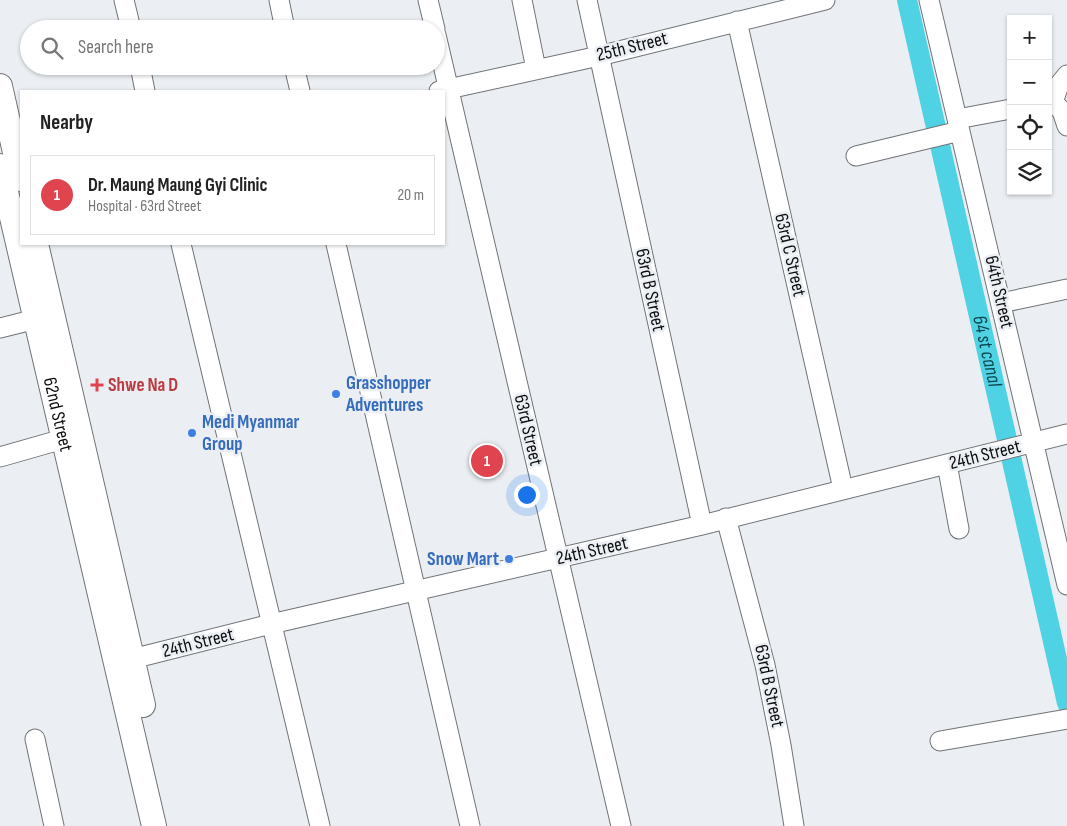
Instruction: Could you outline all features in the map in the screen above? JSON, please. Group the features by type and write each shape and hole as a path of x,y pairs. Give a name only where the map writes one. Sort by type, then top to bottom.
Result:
{"main road":[{"path":"0,86 20,175"},
{"name":"62nd Street","path":"0,166 15,205 20,224"},
{"name":"62nd Street","path":"25,245 44,317 124,661"},
{"name":"62nd Street","path":"36,245 44,317"},
{"path":"124,661 154,826"},
{"path":"124,661 170,826"}],"street":[{"path":"124,0 129,20"},
{"path":"279,0 284,20"},
{"path":"428,0 433,20"},
{"path":"522,0 536,69"},
{"name":"63rd B Street","path":"587,0 702,525"},
{"name":"25th Street","path":"444,90 599,56 825,0"},
{"name":"64th Street","path":"929,0 949,130 1001,303 1020,446 1062,539 1067,584"},
{"name":"63rd C Street","path":"737,21 843,489"},
{"path":"142,75 145,90"},
{"path":"296,75 300,90"},
{"name":"63rd Street","path":"442,75 444,90"},
{"path":"1052,100 1059,84 1067,75"},
{"name":"63rd Street","path":"445,94 622,826"},
{"path":"1052,103 1062,111 1067,126"},
{"path":"856,156 949,130 1007,110"},
{"path":"181,245 320,826"},
{"path":"336,245 470,826"},
{"path":"1001,303 1067,289"},
{"path":"0,328 44,317"},
{"name":"24th Street","path":"124,661 271,624 702,525 1067,434"},
{"path":"0,457 71,436"},
{"path":"947,464 959,529"},
{"name":"63rd B Street","path":"726,518 767,674 794,826"},
{"path":"940,741 1067,719"},
{"path":"35,739 54,826"}],"waterway":[{"name":"64 st canal","path":"907,0 1067,703"}],"place":[{"name":"Shwe Na D","path":"97,385"},
{"name":"Grasshopper Adventures","path":"336,394"},
{"name":"Medi Myanmar Group","path":"192,433"},
{"name":"Dr. Maung Maung Gyi Clinic","path":"487,461"},
{"name":"Snow Mart","path":"509,559"}]}
